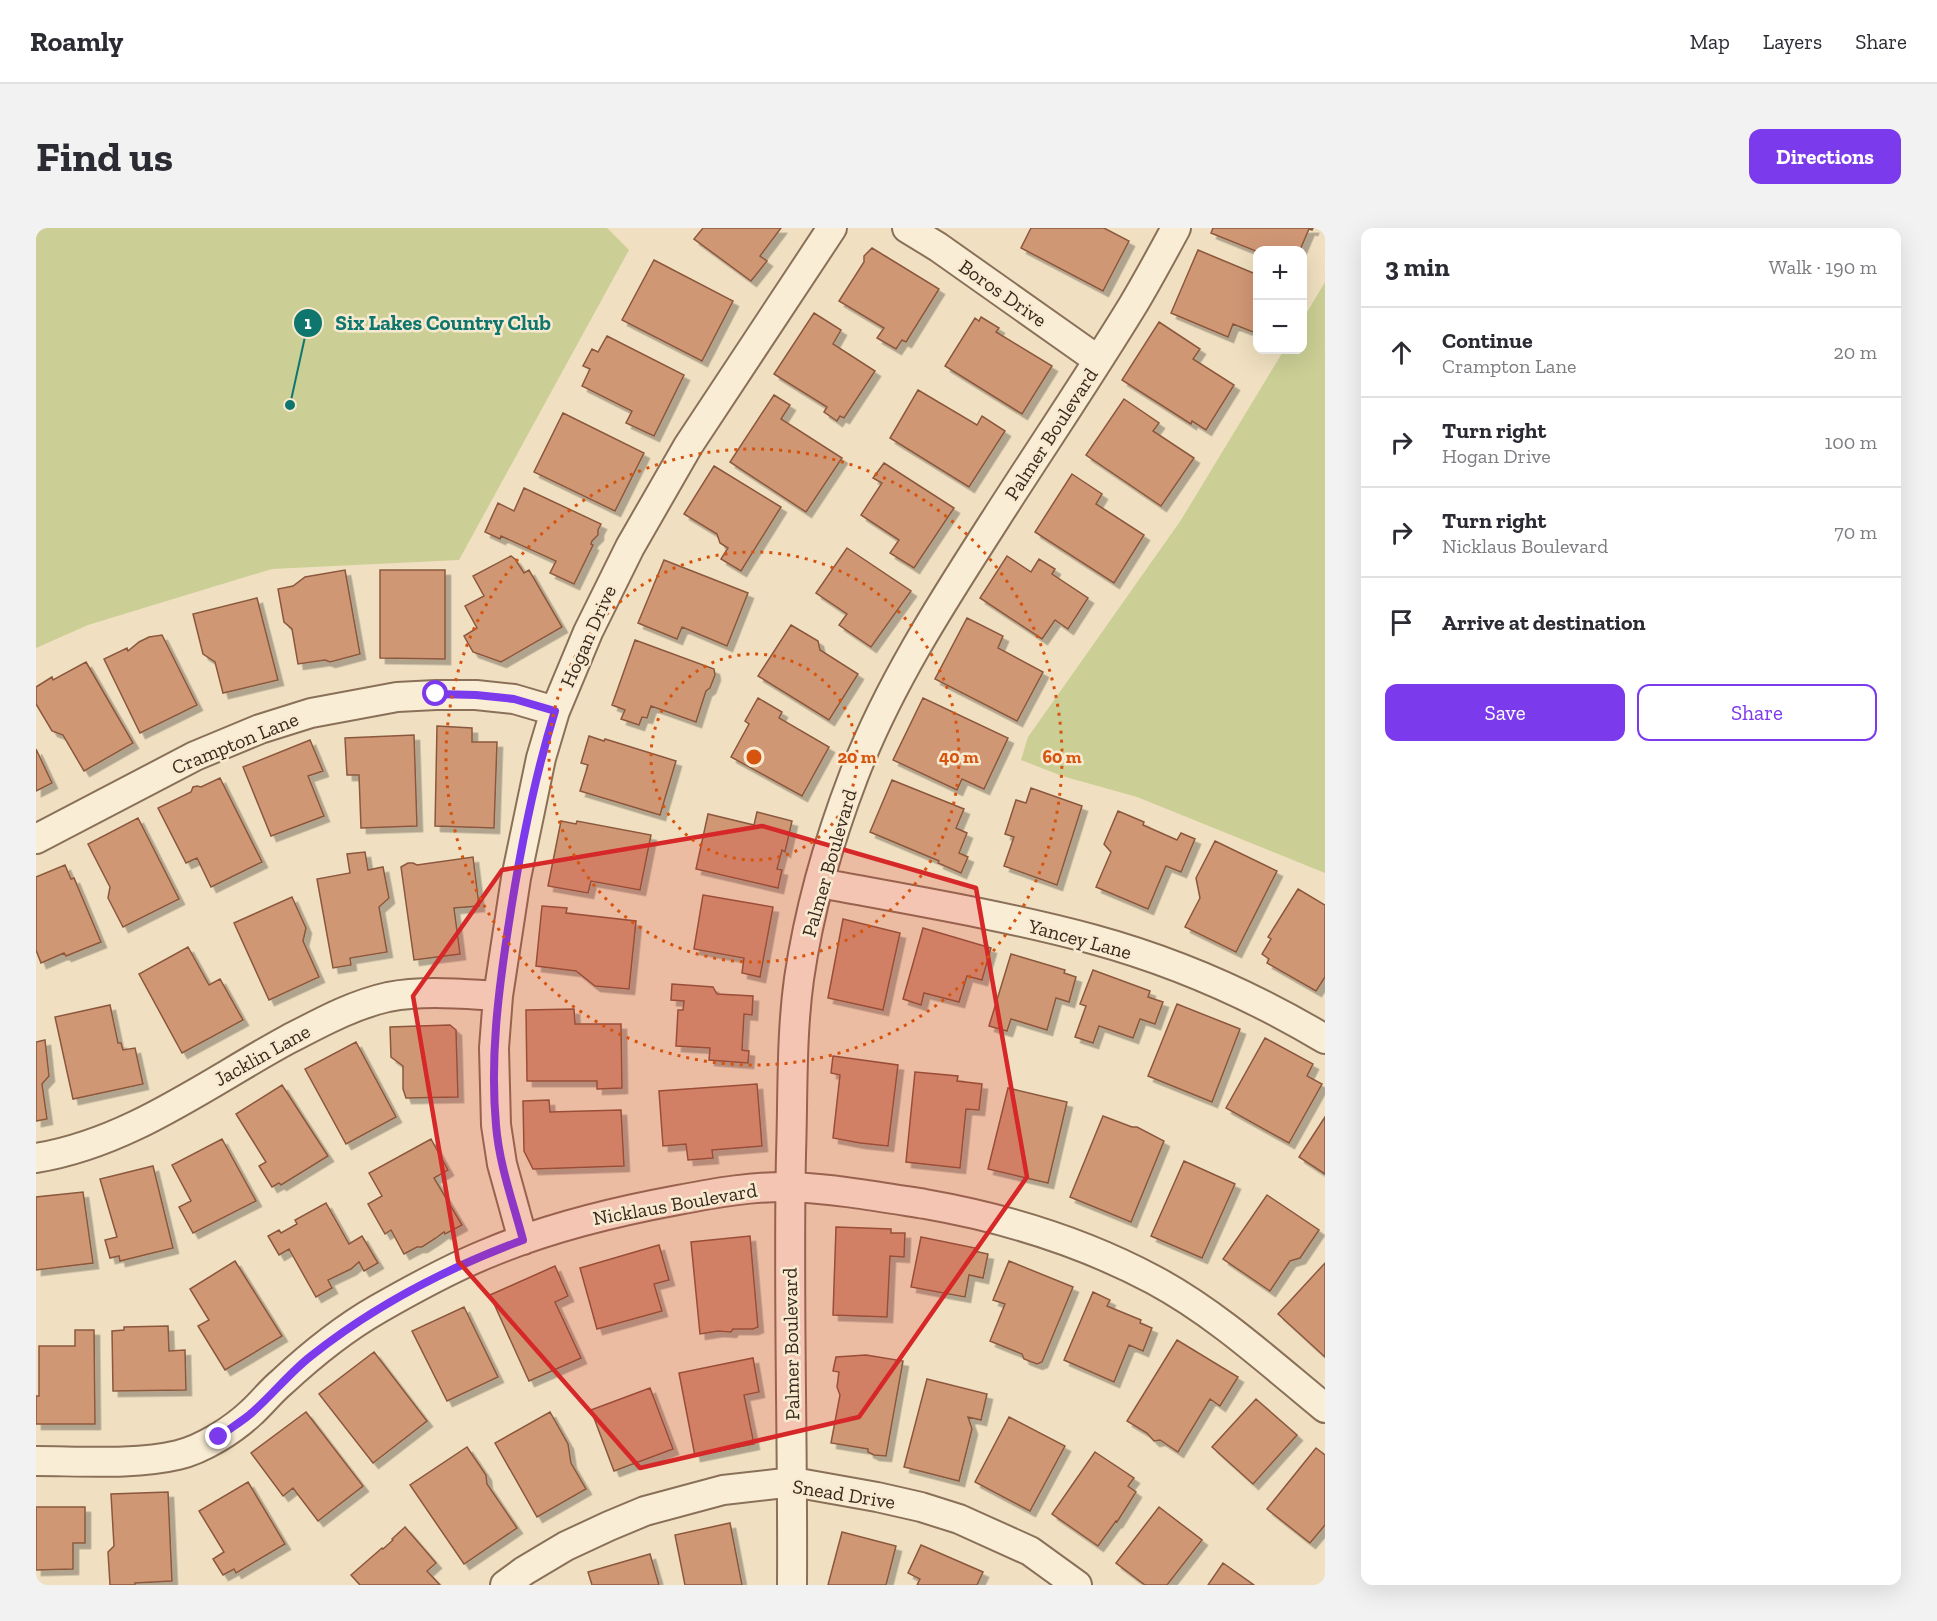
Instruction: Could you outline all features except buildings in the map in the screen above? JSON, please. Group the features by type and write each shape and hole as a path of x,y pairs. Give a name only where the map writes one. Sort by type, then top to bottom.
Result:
{"street":[{"name":"Hogan Drive","path":"523,1240 502,1164 496,1125 494,1048 498,996 516,878 541,758 555,711 588,633 630,547 688,446 832,228"},
{"name":"Boros Drive","path":"907,228 938,247 1098,360"},
{"name":"Palmer Boulevard","path":"792,1585 790,1306 794,1025 801,966 820,883 855,771 895,686 939,608 1135,303 1176,228"},
{"name":"Crampton Lane","path":"36,839 195,756 267,726 311,713 397,697 436,694 514,699 555,711"},
{"name":"Yancey Lane","path":"820,883 959,909 1092,939 1211,981 1288,1017 1325,1039"},
{"name":"Jacklin Lane","path":"36,1158 110,1138 144,1122 316,1024 352,1008 389,997 426,993 498,996"},
{"name":"Nicklaus Boulevard","path":"36,1461 139,1460 180,1455 219,1437 249,1415 279,1385 340,1333 374,1311 486,1254 582,1221 626,1209 717,1192 754,1188 791,1187 879,1196 966,1211 1017,1224 1067,1241 1152,1279 1189,1300 1224,1325 1325,1408"},
{"name":"Snead Drive","path":"505,1585 566,1546 645,1511 723,1490 793,1482 878,1497 959,1519 1030,1551 1077,1585"}],"highlighted area":[{"path":"762,826 976,888 1027,1177 859,1417 640,1468 458,1261 413,996 502,870"}],"green space":[{"path":"36,228 607,228 629,250 459,560 272,569 88,625 36,648"},
{"path":"1325,282 1325,873 1137,797 1062,776 1021,760 1028,737 1181,520 1282,354 1307,354 1307,312"}],"place":[{"name":"Six Lakes Country Club","path":"290,405"}],"route":[{"path":"219,1437 249,1415 279,1385 340,1333 411,1291 486,1254 523,1240 502,1164 496,1125 494,1048 498,996 516,878 541,758 555,711 514,699 436,694"}]}
